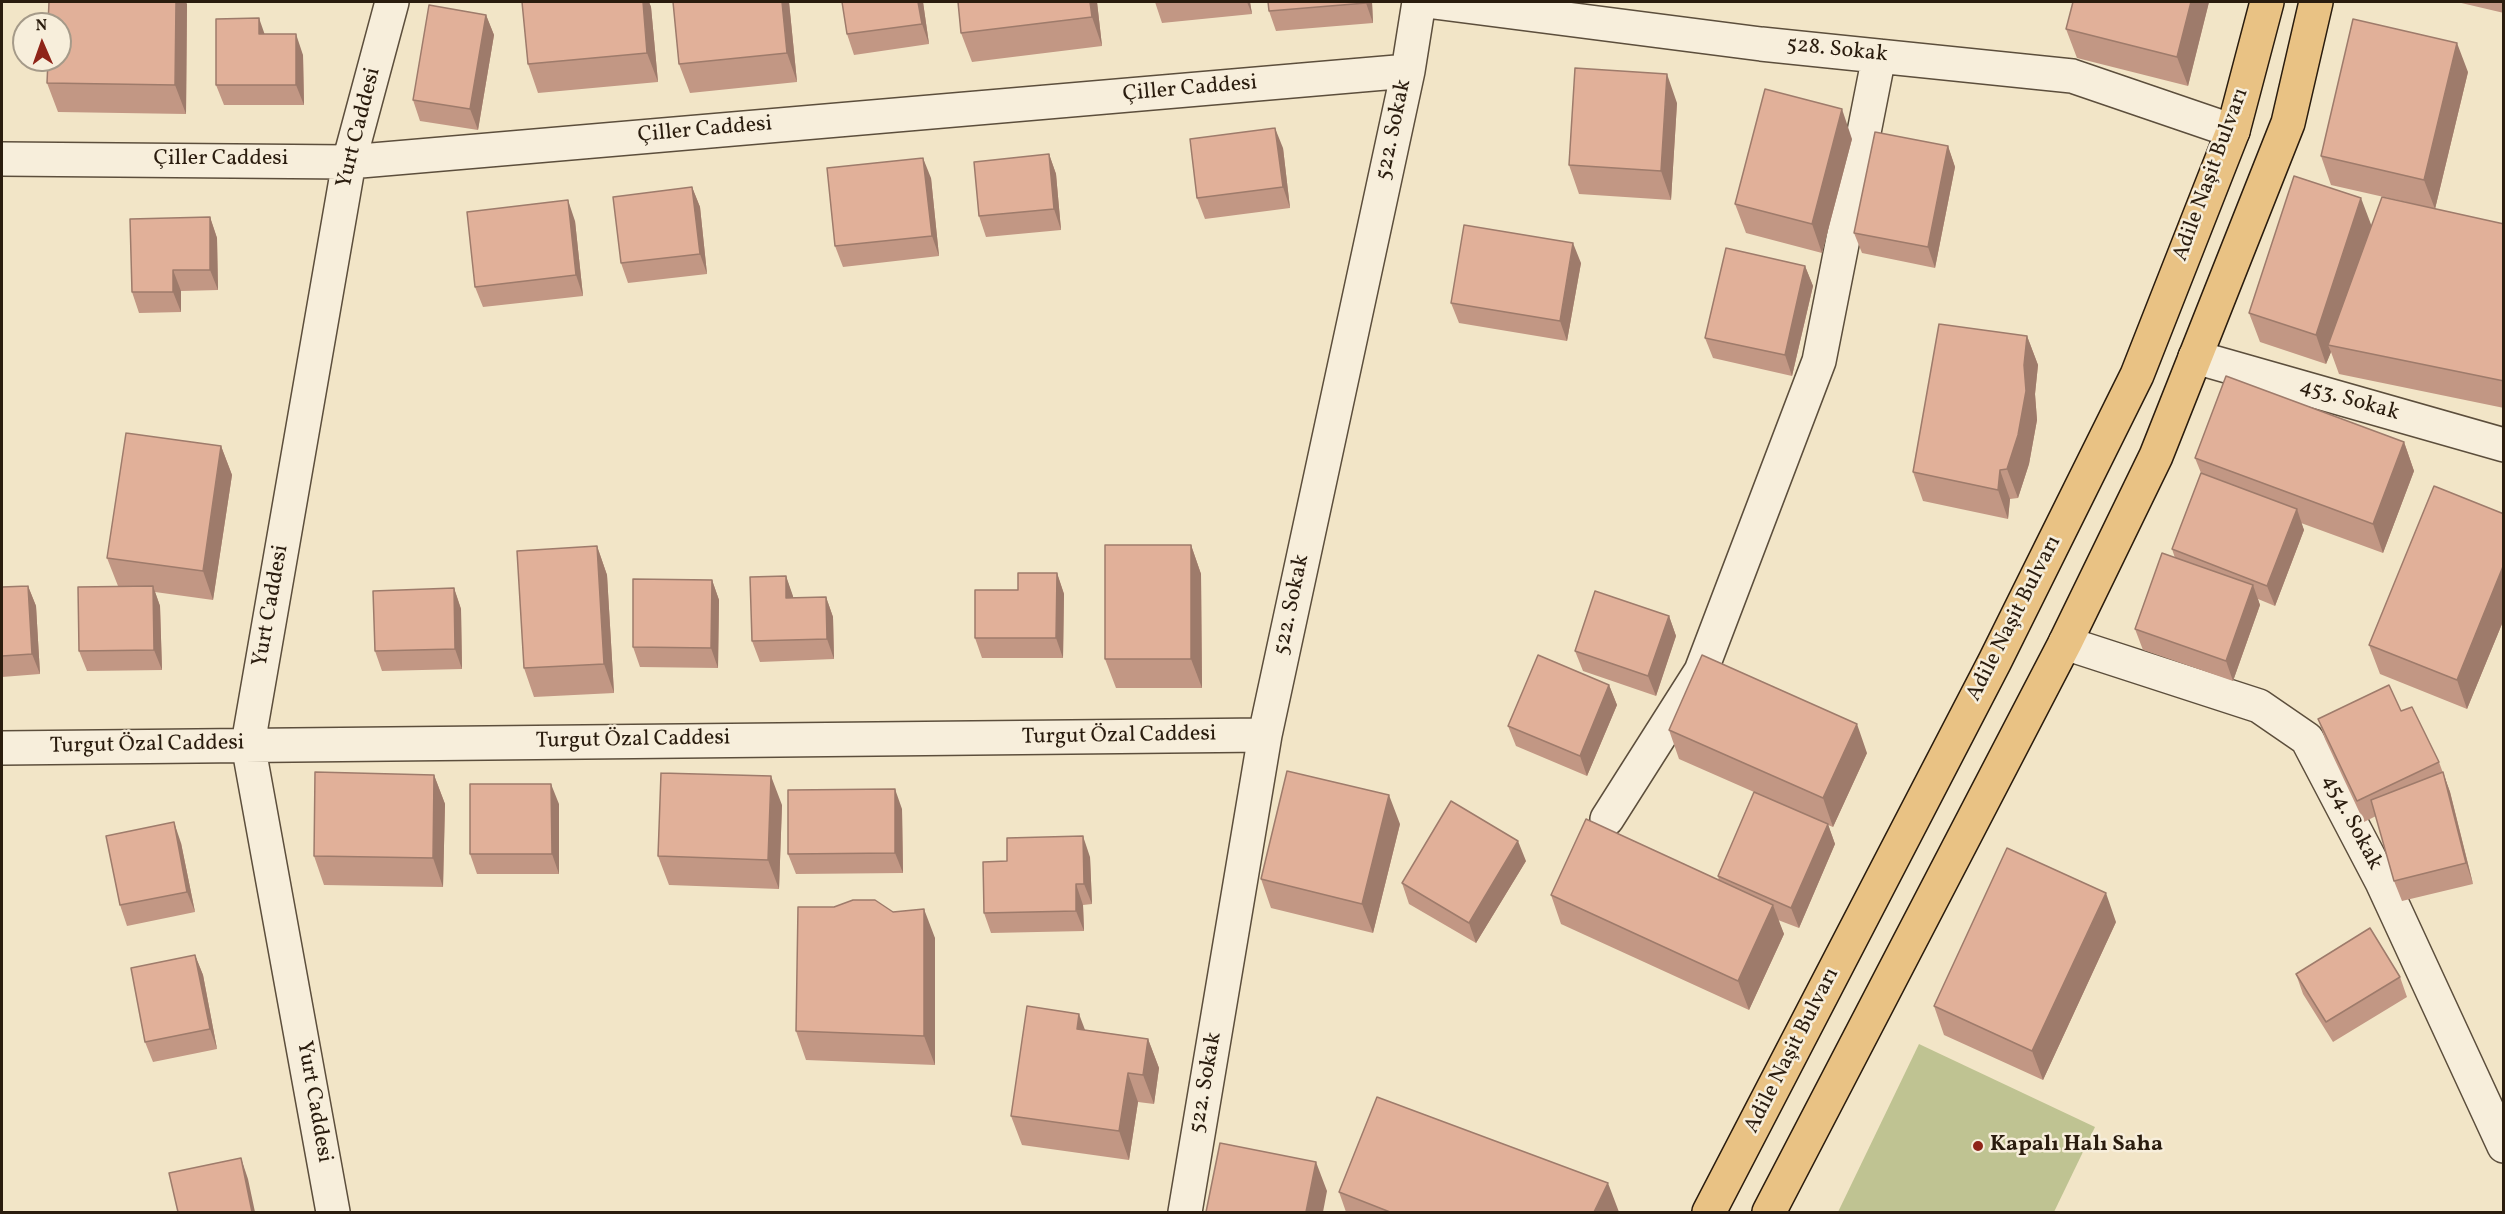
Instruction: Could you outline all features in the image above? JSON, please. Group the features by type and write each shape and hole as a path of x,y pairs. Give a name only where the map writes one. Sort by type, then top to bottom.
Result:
{"main road":[{"name":"Adile Naşit Bulvarı","path":"1709,1212 1995,661 2137,375 2233,131 2267,2"},
{"path":"1768,1212 2065,643 2156,456 2288,123 2316,2"}],"street":[{"name":"Yurt Caddesi","path":"333,1212 248,744 349,162 392,2"},
{"name":"522. Sokak","path":"1185,1212 1265,735 1408,71 1419,2"},
{"name":"528. Sokak","path":"1434,2 1761,44 2072,76 2233,131"},
{"path":"1607,819 1701,671 1820,361 1879,56"},
{"name":"Çiller Caddesi","path":"2,159 349,162 1408,71"},
{"name":"453. Sokak","path":"2195,357 2504,445"},
{"name":"454. Sokak","path":"2065,643 2259,706 2307,739 2382,882 2504,1146"},
{"name":"Turgut Özal Caddesi","path":"2,748 1265,735"}],"green space":[{"name":"Kapalı Halı Saha","path":"1919,1044 2095,1127 2054,1212 1838,1212"}],"building":[{"path":"49,2 176,2 175,85 47,83 47,72 72,72 72,12 49,12"},
{"path":"522,2 643,2 647,53 528,64"},
{"path":"673,2 782,2 787,53 679,64"},
{"path":"842,2 918,2 922,24 847,34"},
{"path":"958,2 1090,2 1092,17 961,33"},
{"path":"1268,2 1366,2 1366,3 1269,11"},
{"path":"2073,2 2191,2 2177,57 2066,29"},
{"path":"429,5 486,15 470,109 413,100"},
{"path":"259,18 259,34 296,34 296,85 216,85 216,19"},
{"path":"2353,19 2457,43 2424,180 2321,156"},
{"path":"1575,68 1667,74 1661,171 1569,165"},
{"path":"1765,89 1842,109 1812,224 1735,204"},
{"path":"1275,128 1283,187 1197,198 1190,139"},
{"path":"1875,132 1948,146 1928,247 1854,233"},
{"path":"1049,154 1054,209 979,216 974,162"},
{"path":"923,158 932,236 835,246 827,168"},
{"path":"2294,176 2361,198 2316,335 2249,313"},
{"path":"692,187 700,254 621,263 613,197"},
{"path":"2382,197 2504,224 2504,381 2328,345"},
{"path":"568,200 576,275 475,287 467,212"},
{"path":"210,217 210,270 173,270 173,292 132,292 130,219"},
{"path":"1464,225 1573,243 1560,321 1451,303"},
{"path":"1726,248 1805,266 1785,355 1705,338"},
{"path":"1939,324 2027,336 2024,365 2026,391 2018,435 2007,469 2000,470 1998,490 1913,472"},
{"path":"2226,376 2404,442 2373,524 2195,458"},
{"path":"126,433 221,446 203,571 107,558"},
{"path":"2201,473 2297,509 2267,586 2172,549"},
{"path":"2434,486 2504,514 2504,564 2457,680 2369,645"},
{"path":"1105,545 1191,545 1191,659 1105,659"},
{"path":"597,546 604,664 524,668 517,551"},
{"path":"2162,553 2253,585 2226,661 2135,629"},
{"path":"1018,573 1057,573 1056,638 975,638 975,590 1018,590"},
{"path":"786,576 786,598 826,597 827,639 752,641 750,577"},
{"path":"633,579 712,580 711,648 633,647"},
{"path":"28,586 32,654 2,656 2,587"},
{"path":"153,586 154,650 79,651 78,587"},
{"path":"454,588 455,649 375,651 373,591"},
{"path":"1595,591 1669,616 1648,676 1575,651"},
{"path":"1538,655 1609,685 1580,756 1508,726"},
{"path":"1702,655 1857,724 1823,798 1669,730"},
{"path":"2389,685 2401,711 2412,707 2439,762 2357,801 2318,719"},
{"path":"1287,771 1389,795 1362,904 1261,879"},
{"path":"315,772 434,775 433,858 314,856"},
{"path":"2443,772 2466,863 2394,881 2371,800"},
{"path":"661,773 771,776 768,860 658,856"},
{"path":"470,784 551,784 552,854 470,854"},
{"path":"895,789 895,853 788,854 788,790"},
{"path":"1754,792 1828,824 1791,908 1718,876"},
{"path":"1451,801 1518,841 1469,923 1402,883"},
{"path":"1586,819 1773,905 1738,981 1551,895"},
{"path":"174,822 187,892 120,905 106,836"},
{"path":"1083,836 1084,884 1076,884 1076,911 984,913 983,862 1007,861 1007,838"},
{"path":"2007,848 2106,893 2032,1051 1934,1006"},
{"path":"853,900 875,900 893,912 924,909 924,1036 796,1031 798,907 834,907"},
{"path":"2370,928 2400,977 2326,1022 2296,974"},
{"path":"195,955 210,1029 145,1042 131,968"},
{"path":"1027,1006 1079,1014 1077,1029 1148,1039 1143,1075 1128,1073 1119,1131 1011,1116"},
{"path":"1377,1097 1608,1183 1594,1212 1390,1212 1339,1192"},
{"path":"1220,1143 1316,1162 1306,1212 1206,1212"},
{"path":"241,1158 252,1212 178,1212 169,1173"}],"place":[{"name":"Kapalı Halı Saha","path":"1978,1146"}]}
